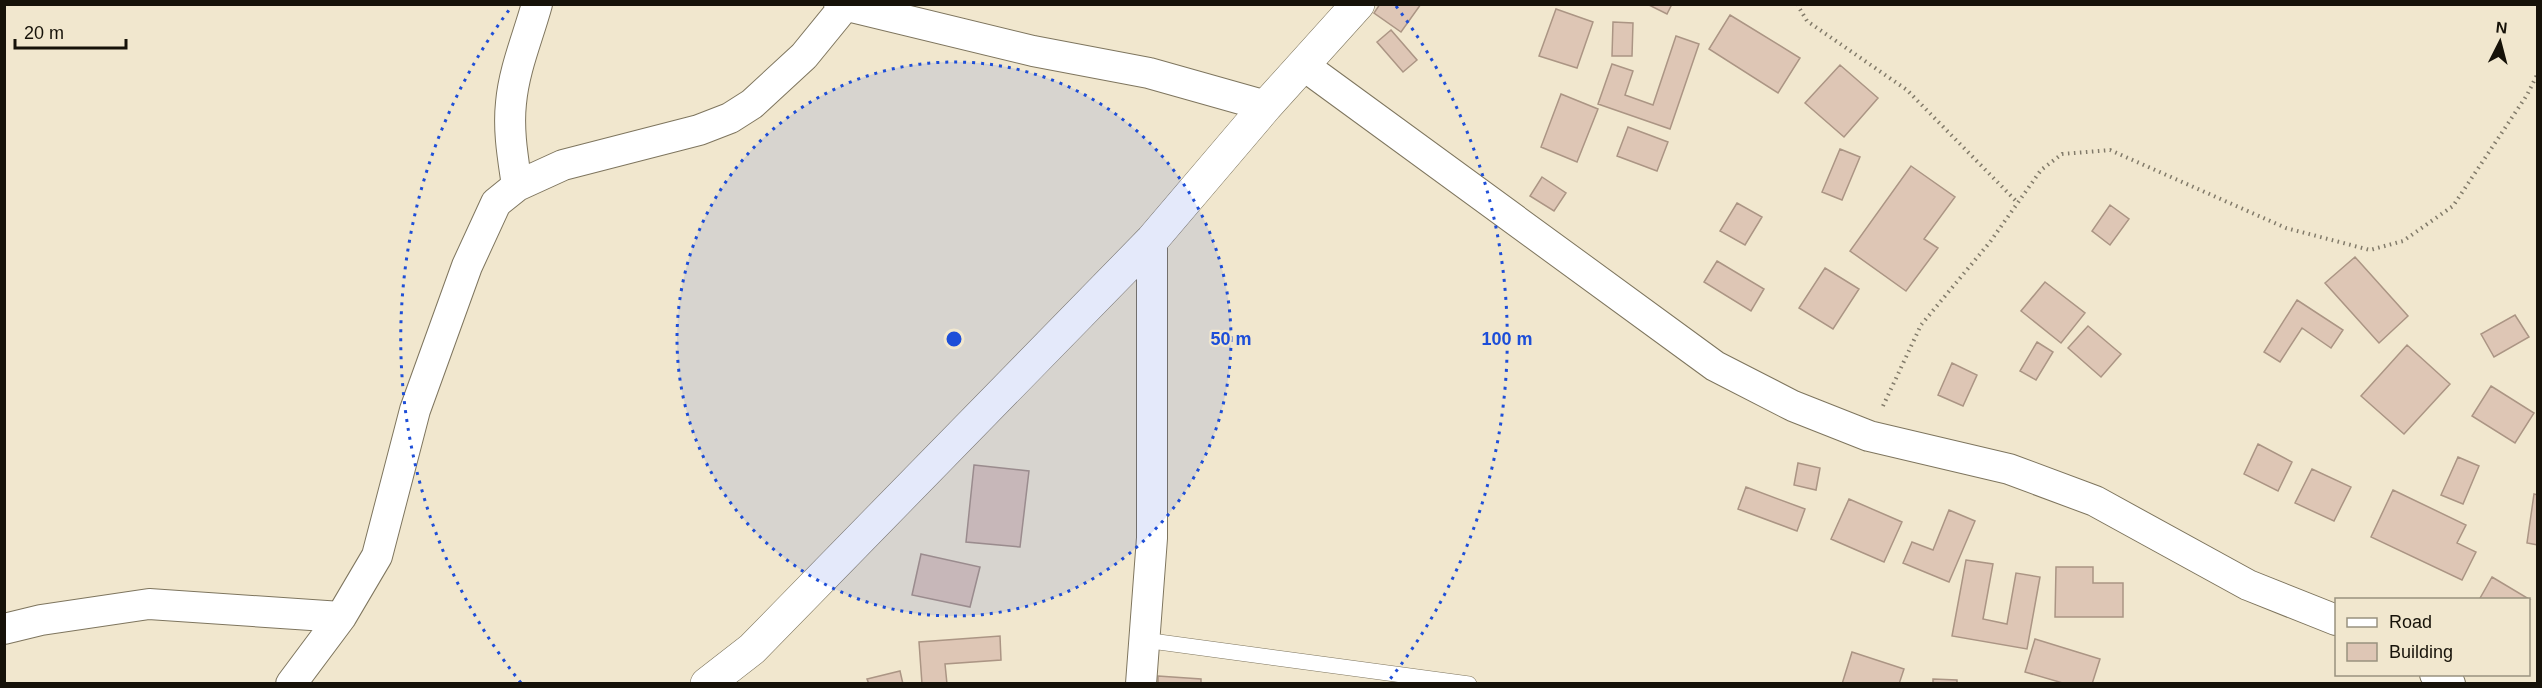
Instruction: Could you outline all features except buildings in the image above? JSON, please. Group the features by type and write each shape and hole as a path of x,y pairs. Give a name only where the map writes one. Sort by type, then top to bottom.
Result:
{"street":[{"path":"517,186 511,138 511,103 516,74 537,4"},
{"path":"707,684 752,649 1152,240 1266,106 1358,4"},
{"path":"291,684 341,617 377,556 415,410 475,248 496,203 517,186 563,165 699,130 730,118 752,104 804,56 841,6 1033,51 1149,73 1266,106"},
{"path":"1303,65 1715,366 1793,406 1869,436 1978,461 2046,481 2095,501 2138,522 2248,585 2335,619"},
{"path":"1141,684 1152,538 1152,240"},
{"path":"4,629 41,620 149,604 341,617"},
{"path":"2437,676 2450,684"}],"lane":[{"path":"1144,640 1469,684"}],"path":[{"path":"1797,4 1807,21 1907,90 2019,203"},
{"path":"1869,436 1921,325 1990,242 2041,170 2062,154 2110,150 2286,228 2370,250 2403,241 2452,206 2528,94 2538,73"}]}
